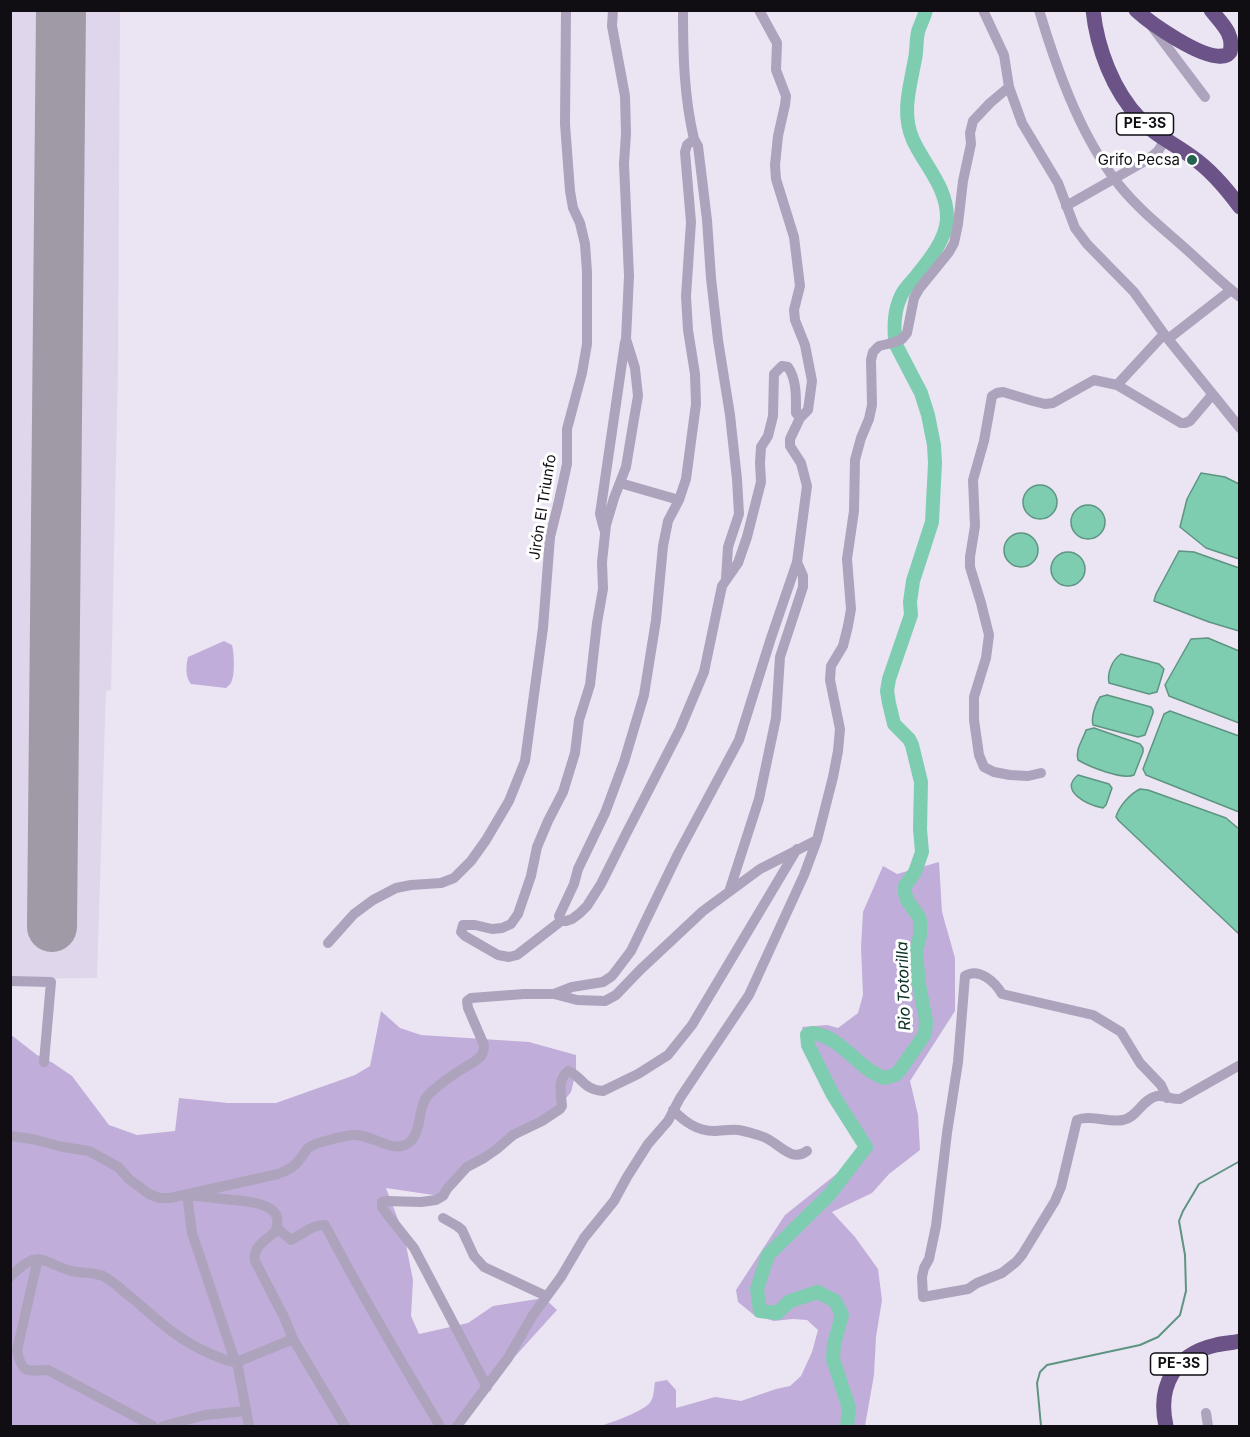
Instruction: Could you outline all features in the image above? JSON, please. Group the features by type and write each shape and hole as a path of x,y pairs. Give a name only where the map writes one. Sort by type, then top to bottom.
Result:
{"highway":[{"name":"PE-3S","path":"1093,10 1097,34 1108,68 1123,98 1140,120 1166,141 1192,157 1220,182 1239,207"},
{"path":"1136,10 1149,22 1205,53 1214,56 1227,55 1236,49 1227,30 1211,10"},
{"name":"PE-3S","path":"1166,1426 1164,1399 1173,1371 1191,1353 1216,1344 1239,1341"}],"street":[{"name":"Jirón El Triunfo","path":"328,943 354,914 373,900 396,888 441,883 454,878 471,861 486,840 509,801 525,761 543,628 550,537 567,464 567,429 587,344 585,244 580,223 573,208 570,190 565,124 566,10"},
{"path":"605,536 600,514 626,339 629,276 624,164 625,96 612,26 613,10"},
{"path":"682,10 684,75 690,120 698,146 718,340 737,479 739,514 728,547 726,579"},
{"path":"554,994 572,987 603,982 612,976 631,951 678,854 739,740 797,562 807,486 801,463 790,446 790,439 800,417 808,410 812,381 805,345 795,320 794,310 800,286 794,237 776,179 778,136 786,96 776,70 777,43 759,10"},
{"path":"982,10 1004,55 1010,87 1022,123 1058,183 1076,228 1087,244 1134,292 1166,337 1239,428"},
{"path":"1039,10 1050,48 1071,98 1113,178 1148,217 1235,293 1166,337 1118,385"},
{"path":"1149,22 1205,97"},
{"path":"458,1426 507,1358 533,1314 561,1277 584,1238 614,1201 648,1144 668,1121 748,995 786,916 817,840 838,751 840,729 830,680 831,666 843,646 851,609 847,559 854,511 855,460 872,405 871,360 873,351 879,346 902,339 907,333 914,298 950,252 958,224 963,181 971,144 970,133 974,121 990,103 1010,87"},
{"path":"561,921 559,916 574,884 578,869 605,813 624,762 644,695 656,620 663,546 668,521 686,479 696,404 686,296 691,222 685,152 687,145 694,139"},
{"path":"1066,206 1147,160 1166,141"},
{"path":"626,339 635,368 638,396 626,467 609,516 605,536 602,562 603,589 590,685 579,720 575,753 564,792 548,820 537,847 531,876 518,914 511,924 502,928 492,929 469,924 463,925 461,932 498,955 509,957 517,955 561,921 572,919 586,906 601,884 680,729 704,672 722,586 738,563 750,526 761,482 761,447 768,436 773,416 774,374 782,366 788,367 791,372 796,394 796,413 800,417"},
{"path":"1041,773 1028,776 1010,775 994,772 984,767 979,755 974,720 974,696 986,658 989,635 970,567 975,526 973,480 984,441 992,396 1003,392 1045,404 1053,403 1095,380 1118,385 1181,423 1185,423 1190,421 1212,395"},
{"path":"620,483 678,500"},
{"path":"729,892 759,799 776,718 780,657 803,587 803,576 797,562"},
{"path":"10,1136 89,1151 118,1167 149,1194 159,1198 170,1198 272,1176 292,1168 308,1148 317,1143 354,1135 393,1146 403,1146 409,1143 417,1131 422,1104 430,1093 479,1058 483,1052 484,1045 468,1008 467,1002 471,998 554,994 577,1000 605,1001 616,995 703,911 760,869 817,840"},
{"path":"487,1387 414,1248 386,1213 382,1202 421,1202 436,1200 443,1196 467,1167 484,1158 513,1135 560,1109 562,1106 560,1083 563,1075 568,1071 589,1088 603,1090 638,1074 668,1055 692,1025 798,849"},
{"path":"1167,1098 1161,1085 1140,1063 1121,1032 1102,1020 1093,1015 1002,994 999,987 987,977 967,974 958,1062 936,1226 929,1259 922,1277 923,1297 968,1289 1002,1273 1016,1262 1055,1201 1061,1187 1077,1120 1082,1118 1112,1122 1128,1119 1152,1098 1160,1095 1167,1098 1177,1100 1239,1065"},
{"path":"10,981 51,982 44,1062"},
{"path":"673,1110 685,1121 701,1129 738,1130 765,1137 790,1154 798,1155 807,1151"},
{"path":"187,1194 255,1202 269,1207 275,1215 277,1228 291,1240 317,1225 325,1225 346,1266 440,1426"},
{"path":"187,1194 192,1233 237,1362 249,1426"},
{"path":"442,1218 462,1230 474,1256 484,1267 546,1296"},
{"path":"277,1228 256,1249 254,1254 257,1268 284,1317 293,1340 343,1425"},
{"path":"10,1277 23,1264 38,1259 73,1271 102,1276 181,1339 195,1348 230,1362 237,1362 293,1340"},
{"path":"38,1259 17,1350 20,1363 26,1371 48,1370 153,1426"},
{"path":"10,1332 23,1326"},
{"path":"164,1426 205,1415 246,1411"},
{"path":"1206,1413 1208,1426"}],"shaded area":[{"path":"10,11 120,11 118,370 111,690 106,691 97,978 11,979"},
{"path":"1201,473 1225,477 1239,484 1239,559 1206,548 1180,527 1187,499"},
{"path":"1040,485 1052,490 1057,502 1052,514 1040,519 1028,514 1023,502 1028,490"},
{"path":"1088,505 1100,510 1105,522 1100,534 1088,539 1076,534 1071,522 1076,510"},
{"path":"1021,533 1033,538 1038,550 1033,562 1021,567 1009,562 1004,550 1009,538"},
{"path":"1179,551 1194,552 1239,568 1239,631 1154,601"},
{"path":"1068,552 1080,557 1085,569 1080,581 1068,586 1056,581 1051,569 1056,557"},
{"path":"1208,638 1239,651 1239,723 1169,696 1165,685 1191,639"},
{"path":"224,641 233,648 234,673 230,683 226,688 191,684 186,668 188,657"},
{"path":"1121,654 1159,664 1164,669 1157,692 1149,694 1109,683 1111,667"},
{"path":"1107,695 1151,707 1153,713 1145,735 1138,737 1093,725 1093,715 1100,697"},
{"path":"1170,711 1239,736 1239,812 1146,775 1143,769 1164,714"},
{"path":"1094,728 1140,744 1143,752 1134,775 1114,774 1078,760 1078,748 1086,730"},
{"path":"1078,775 1109,784 1112,788 1103,808 1090,804 1073,792 1071,786"},
{"path":"1140,789 1226,818 1239,829 1239,934 1116,817 1125,801"},
{"path":"939,862 942,912 955,958 955,1011 910,1081 918,1115 920,1150 889,1174 872,1193 832,1212 855,1237 878,1269 882,1300 876,1337 874,1375 865,1426 600,1426 628,1416 648,1405 653,1397 655,1382 667,1380 676,1390 676,1408 715,1397 741,1401 790,1386 801,1376 812,1352 818,1330 807,1320 774,1321 754,1315 738,1302 736,1290 785,1215 854,1160 863,1146 859,1132 851,1120 825,1091 810,1057 802,1027 827,1025 838,1028 858,1013 863,995 861,947 863,912 883,866 897,874"},
{"path":"381,1011 400,1028 421,1035 529,1042 576,1055 576,1072 571,1092 559,1107 507,1146 475,1159 440,1196 386,1188 404,1235 413,1280 411,1316 419,1334 468,1323 493,1306 544,1298 557,1310 471,1405 460,1426 11,1426 10,1034 37,1055 72,1076 109,1125 137,1135 175,1131 179,1098 228,1103 276,1103 355,1075 370,1066"}],"waterway":[{"name":"Rio Totorilla","path":"895,341 895,318 901,296 936,249 944,234 947,219 940,187 909,130 907,110 917,35 926,10"},
{"name":"Rio Totorilla","path":"847,1426 849,1408 833,1359 834,1344 842,1315 835,1301 818,1292 790,1301 777,1313 760,1311 757,1289 768,1255 829,1195 866,1147 833,1095 808,1045 807,1035 813,1033 833,1041 866,1068 884,1078 895,1075 900,1070 925,1034 926,1021 916,952 920,921 905,893 905,886 915,872 922,852 921,782 912,745 894,724 887,691 911,615 913,581 932,522 935,463 934,445 921,393 895,343"},
{"path":"1041,1426 1037,1383 1040,1372 1047,1365 1140,1345 1158,1337 1180,1315 1186,1291 1185,1255 1179,1221 1199,1184 1240,1161"}],"runway":[{"path":"52,927 61,10"}],"place":[{"name":"Grifo Pecsa","path":"1192,160"}]}
